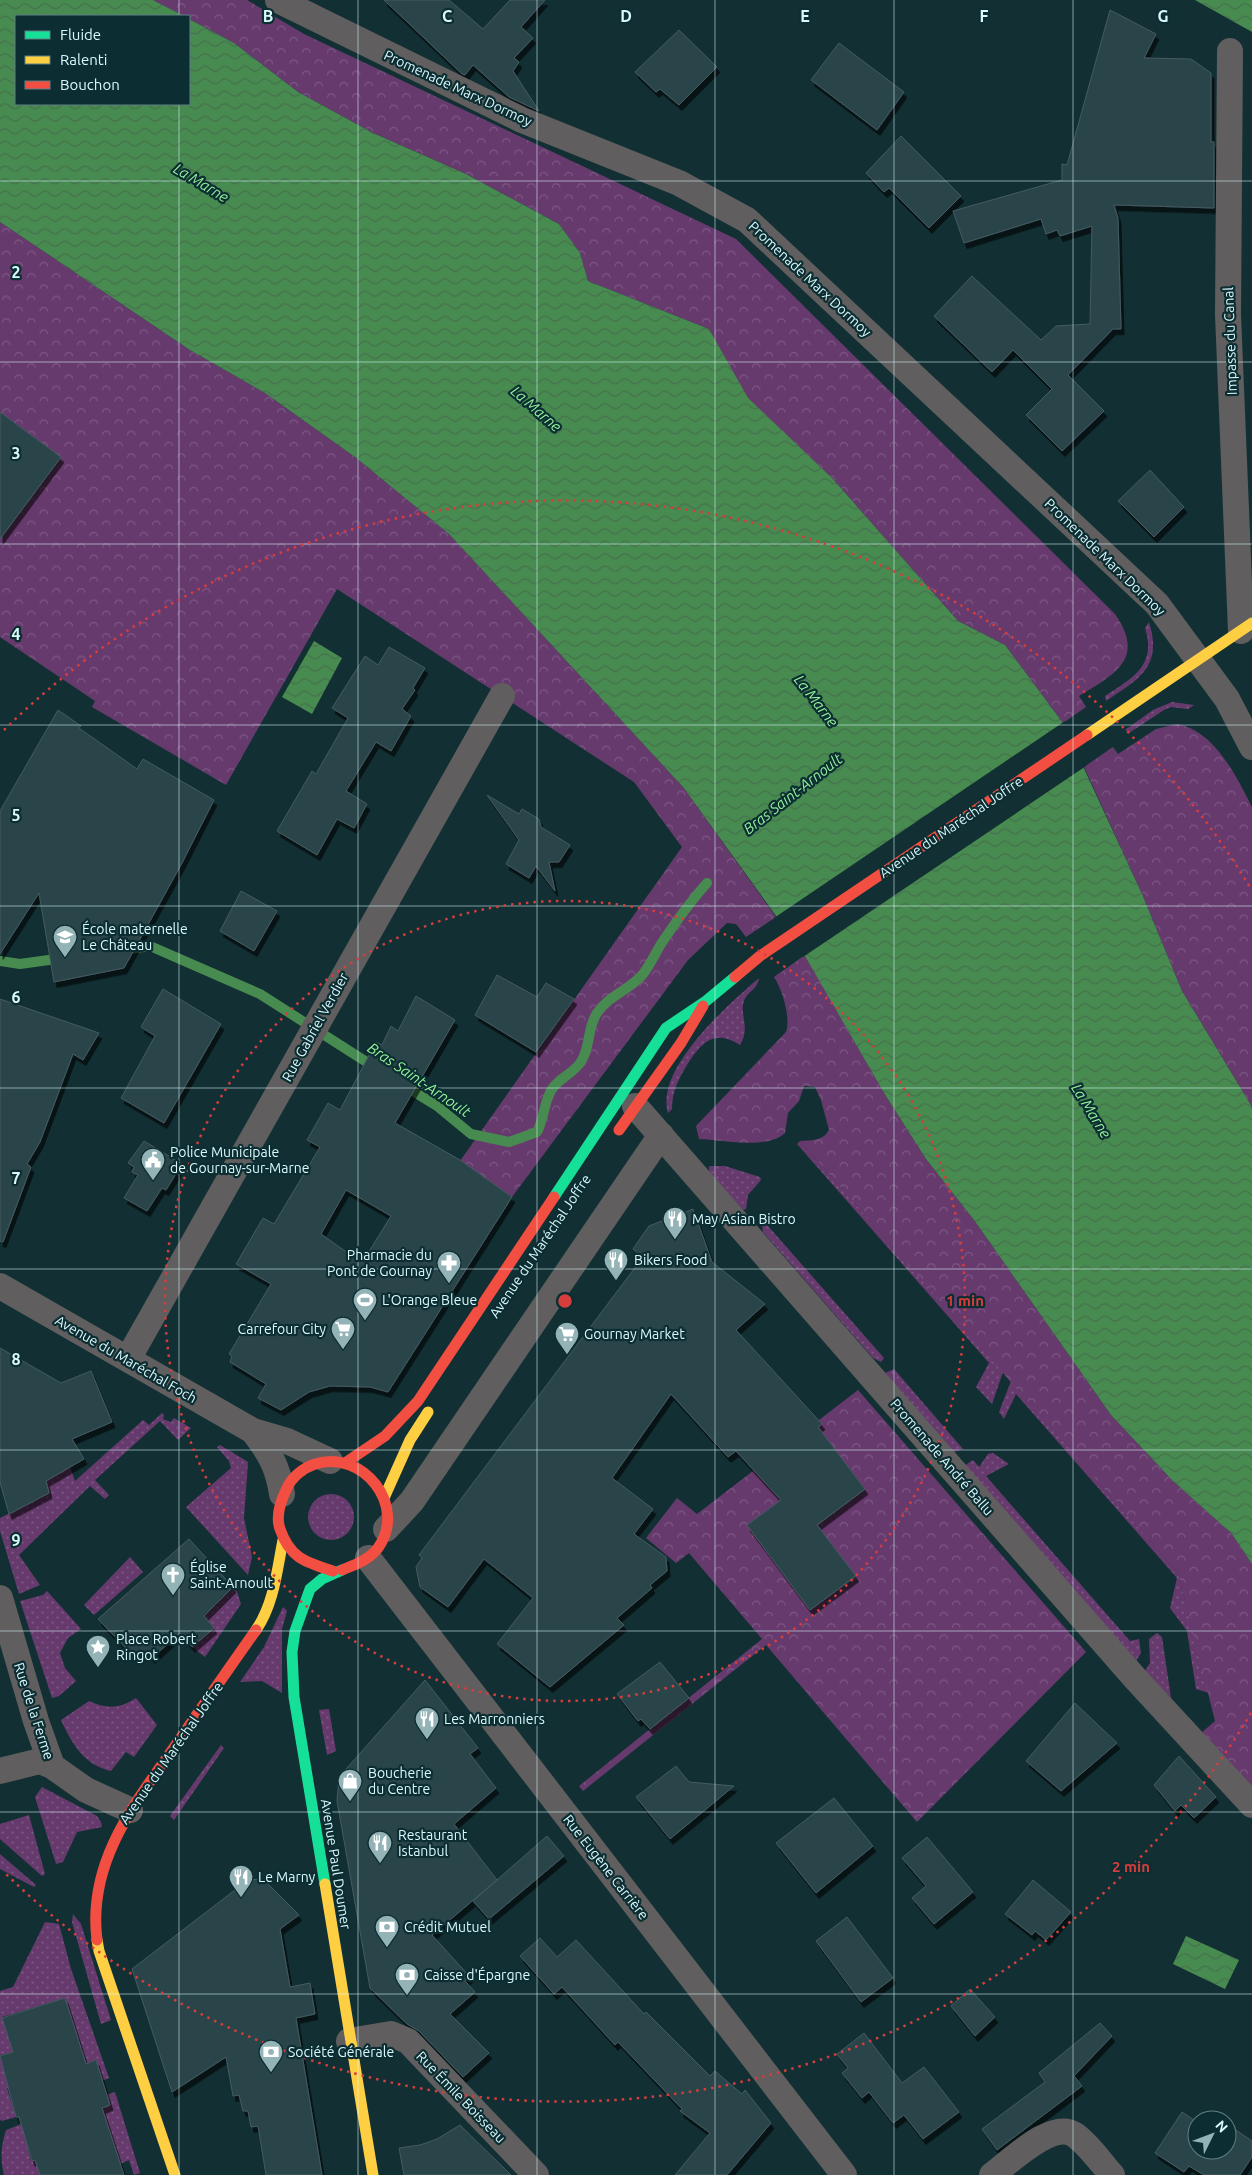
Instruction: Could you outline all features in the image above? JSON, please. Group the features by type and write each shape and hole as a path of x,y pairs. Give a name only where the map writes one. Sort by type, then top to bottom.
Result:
{"main road":[{"name":"Avenue du Maréchal Joffre","path":"386,1529 382,1541 368,1558 350,1568 333,1571 318,1569 304,1563 292,1553 283,1540 278,1525 278,1510 282,1494 290,1481 301,1470 315,1464 338,1462 363,1454 394,1430 418,1401 666,1028 706,1000 760,956 1246,627"},
{"name":"Avenue du Maréchal Joffre","path":"614,1136 681,1043 706,1000"},
{"path":"384,1498 410,1440 436,1401"},
{"path":"338,1462 362,1470 376,1482 384,1498 387,1513 386,1529"},
{"name":"Avenue du Maréchal Joffre","path":"175,2175 105,1970 96,1934 95,1917 98,1877 116,1833 130,1810 263,1620 274,1588 283,1540"},
{"name":"Avenue Paul Doumer","path":"333,1571 310,1588 292,1640 290,1671 373,2175"}],"street":[{"name":"Promenade Marx Dormoy","path":"278,0 522,120 678,182 747,220 1157,604 1200,659 1227,699 1252,747"},
{"name":"Impasse du Canal","path":"1230,51 1228,316 1246,627"},
{"name":"Rue Gabriel Verdier","path":"128,1359 502,696"},
{"name":"Promenade André Ballu","path":"635,1106 1165,1712 1252,1805"},
{"name":"Avenue du Maréchal Joffre","path":"386,1529 417,1494 661,1135"},
{"name":"Avenue du Maréchal Foch","path":"0,1286 253,1431 338,1462"},
{"name":"Avenue du Maréchal Foch","path":"253,1431 266,1448 278,1471 282,1494"},
{"name":"Rue Eugène Carrière","path":"368,1558 844,2175"},
{"name":"Rue de la Ferme","path":"0,1598 36,1721 52,1766 86,1790 130,1810"},
{"path":"0,1771 34,1761 52,1766"},
{"name":"Rue Émile Boisseau","path":"350,2040 391,2034 408,2041 536,2175"},
{"path":"992,2175 1044,2136 1059,2131 1074,2134 1112,2175"}],"green space":[{"path":"153,0 247,0 304,34 736,239 1115,614 1124,630 1128,643 1127,654 1122,664 1104,680 1079,696 1086,707 1063,723 1005,645 958,621 832,478 747,398 709,329 588,281 580,253 559,224 466,174 373,133 298,92 234,43 190,20 190,15 182,15"},
{"path":"0,222 190,350 265,393 355,457 449,534 683,787 776,917 746,937 736,924 727,923 688,960 512,1197 460,1161 682,847 634,782 337,589 226,785 92,707 95,701 0,637"},
{"path":"1149,622 1153,637 1153,650 1150,661 1138,678 1106,701 1105,696 1133,677 1145,661 1148,652 1148,641 1145,628"},
{"path":"1172,702 1194,705 1188,709 1171,707 1129,733 1125,730 1153,710"},
{"path":"1177,724 1190,728 1202,736 1223,756 1252,807 1252,1107 1182,991 1142,894 1084,767 1113,747 1118,754 1156,729"},
{"path":"805,955 884,1093 926,1159 974,1220 1111,1415 1172,1480 1232,1534 1252,1564 1252,1791 1200,1734 1215,1721 1178,1573 800,1141 820,1138 827,1134 829,1130 821,1100 815,1087 804,1086 799,1101 788,1113 785,1133 777,1138 756,1143 699,1139 696,1126 786,1032 785,1003 774,977"},
{"path":"759,978 756,986 744,1001 745,1032 740,1045 731,1040 715,1038 703,1045 692,1057 681,1076 674,1092 672,1109 668,1113 667,1095 683,1057 714,1020"},
{"path":"800,1141 1003,1372 992,1404 976,1387 989,1363 797,1144"},
{"path":"709,1166 725,1166 760,1177 761,1180 748,1195 746,1209 743,1210 709,1172"},
{"path":"765,1213 770,1214 774,1220 768,1226 884,1358 881,1362 873,1358 763,1232 761,1219"},
{"path":"894,1369 963,1449 954,1452 885,1373"},
{"path":"1011,1381 1178,1573 1209,1693 1196,1689 1187,1631 1170,1608 1177,1578 1016,1394 1004,1419 999,1412"},
{"path":"858,1390 1086,1652 917,1822 766,1645 583,1791 579,1786 762,1639 689,1553 676,1563 646,1538 677,1498 697,1514"},
{"path":"48,1405 75,1481 143,1420 149,1425 162,1413 164,1415 163,1419 171,1422 174,1418 191,1428 178,1440 160,1421 95,1480 109,1495 105,1499 90,1486 19,1555 40,1585 19,1594 0,1531 0,1518 49,1493 42,1467"},
{"path":"220,1445 248,1462 244,1518 252,1557 248,1575 186,1507 231,1468 229,1461 217,1447"},
{"path":"993,1453 1009,1464 986,1476 1130,1641 1139,1639 1141,1653 1136,1661 964,1466 973,1460 979,1467 988,1454"},
{"path":"336,1494 348,1500 353,1508 353,1526 348,1534 340,1539 326,1540 314,1534 309,1526 308,1512 314,1500 322,1495"},
{"path":"130,1557 143,1572 94,1615 84,1605"},
{"path":"230,1584 237,1592 241,1604 205,1657 192,1647 214,1628 204,1616 217,1604 215,1603"},
{"path":"47,1591 81,1629 68,1638 60,1653 65,1668 76,1681 59,1696 52,1698 20,1601 43,1595"},
{"path":"283,1607 287,1611 282,1629 282,1693 262,1681 240,1682 264,1647"},
{"path":"1157,1633 1162,1637 1171,1698 1145,1671 1150,1663 1149,1639"},
{"path":"136,1698 157,1725 134,1757 126,1752 111,1771 86,1759 75,1745 61,1720 89,1701 113,1707 130,1702"},
{"path":"329,1709 336,1751 327,1755 319,1710"},
{"path":"221,1745 224,1748 174,1820 170,1816"},
{"path":"42,1787 97,1816 102,1827 77,1832 63,1862 56,1864 35,1797"},
{"path":"29,1815 45,1874 42,1876 0,1839 0,1824"},
{"path":"0,1854 36,1885 34,1887 0,1869"},
{"path":"73,1914 81,1924 111,2020 101,2024 72,1922"},
{"path":"45,1922 59,1924 71,1969 109,2078 101,2081 96,2060 86,2064 65,1998 2,2017 13,2052 0,2055 0,1991 13,1987"},
{"path":"0,2056 4,2070 18,2084 7,2088 16,2117 2,2121 0,2120"},
{"path":"115,2092 140,2173 134,2175 129,2160 120,2164 100,2109 106,2095"},
{"path":"27,2122 38,2141 27,2145 31,2161 35,2160 51,2175 4,2175 2,2152 6,2130"}],"water":[{"name":"La Marne","path":"0,0 153,0 182,15 15,15 15,105 190,105 190,20 234,43 298,92 373,133 466,174 559,224 580,253 588,281 709,329 748,398 832,478 958,621 1005,645 1063,723 1142,894 1182,991 1252,1107 1252,1564 1232,1534 1172,1480 1111,1415 974,1220 926,1159 884,1093 805,956 683,787 449,534 355,457 265,393 190,350 0,222"},
{"path":"1195,0 1252,0 1252,32"},
{"path":"314,641 342,658 312,714 282,697"},
{"path":"1186,1936 1239,1960 1225,1989 1173,1964"}],"pier":[{"path":"1065,721 1086,766 803,957 774,918"}],"building":[{"path":"384,0 449,0 483,29 510,0 545,0 521,27 533,38 514,58 519,62 513,71 539,111 509,97 473,65 465,75 462,74"},
{"path":"1110,10 1156,34 1144,58 1191,59 1211,73 1211,142 1214,142 1214,208 1114,205 1118,218 1121,329 1113,329 1068,375 1104,411 1062,451 1026,415 1052,389 1013,350 992,372 934,316 972,276 1041,340 1056,326 1090,324 1092,226 1060,236 1057,230 1046,234 1041,219 964,243 953,211 1062,180 1062,164 1067,165"},
{"path":"679,30 717,67 679,105 660,89 656,92 635,72"},
{"path":"839,43 904,92 877,130 811,80"},
{"path":"901,136 961,196 929,228 889,188 884,192 866,173"},
{"path":"0,412 61,457 0,539"},
{"path":"1150,470 1184,507 1154,537 1118,501"},
{"path":"389,647 425,668 413,688 415,690 402,709 411,716 391,751 376,742 346,791 367,804 354,828 337,819 317,855 277,831 312,771 316,774 348,718 332,708 365,656 378,665"},
{"path":"58,710 81,726 79,728 137,769 143,759 214,800 182,863 124,968 54,982 39,893 0,954 0,811"},
{"path":"487,795 519,814 522,809 539,819 541,827 570,845 559,862 549,862 555,891 536,866 529,878 506,864 519,840"},
{"path":"241,891 277,911 254,951 220,931"},
{"path":"497,975 537,997 546,983 574,999 536,1052 475,1015"},
{"path":"163,989 221,1024 164,1123 121,1098 155,1036 141,1027"},
{"path":"416,996 455,1020 395,1123 460,1160 512,1197 388,1392 370,1387 330,1386 309,1392 281,1410 258,1398 266,1384 230,1362 232,1356 229,1354 271,1284 236,1264 263,1218 274,1224 320,1147 307,1140 328,1103 340,1110 376,1042 382,1045 391,1026 398,1031","holes":["346,1190 391,1216 362,1263 321,1234"]},
{"path":"0,999 99,1033 83,1060 73,1054 40,1142 27,1164 31,1167 3,1242 0,1241"},
{"name":"Police Municipale de Gournay-sur-Marne","path":"144,1141 182,1164 166,1190 162,1188 147,1211 124,1198 138,1175 132,1172 134,1167 128,1163"},
{"path":"693,1209 712,1262 765,1304 736,1330 822,1424 818,1427 865,1489 817,1525 856,1576 810,1610 747,1525 781,1500 736,1451 728,1457 671,1394 612,1478 653,1509 634,1534 666,1557 667,1571 650,1585 652,1588 617,1618 624,1625 550,1687 497,1644 533,1598 484,1559 448,1607 420,1587 416,1567 422,1558 419,1555 643,1257 633,1249 649,1226"},
{"path":"0,1348 61,1383 91,1371 112,1422 72,1439 84,1459 46,1481 49,1493 9,1514 0,1482"},
{"name":"Église Saint-Arnoult","path":"189,1539 233,1587 204,1616 214,1628 192,1647 180,1633 152,1658 145,1651 136,1659 98,1619"},
{"path":"660,1662 689,1698 650,1729 641,1719 638,1721 617,1694"},
{"path":"425,1680 478,1748 470,1754 496,1788 454,1824 497,1880 432,1935 470,1977 465,1981 475,1992 450,2014 489,2053 463,2077 419,2031 407,2024 370,1988 337,1801 339,1777"},
{"path":"1075,1703 1117,1743 1061,1791 1026,1761"},
{"path":"1179,1756 1216,1797 1194,1818 1181,1805 1175,1811 1154,1785"},
{"path":"676,1766 689,1782 734,1786 670,1839 636,1797"},
{"path":"834,1798 873,1846 816,1893 776,1843"},
{"path":"547,1836 564,1856 489,1919 473,1901"},
{"path":"927,1837 973,1892 934,1924 912,1898 926,1886 902,1858"},
{"path":"263,1879 299,1915 280,1929 290,1987 310,1983 315,2014 296,2018 322,2175 266,2175 258,2126 251,2127 248,2111 243,2111 239,2095 233,2096 226,2057 172,2092 132,1969 248,1880"},
{"path":"1033,1880 1071,1912 1046,1940 1035,1931 1032,1935 1005,1914"},
{"path":"847,1917 893,1978 861,2002 816,1941"},
{"path":"540,1938 557,1957 576,1940 644,2014 646,2012 710,2076 715,2071 742,2094 745,2090 771,2123 727,2175 675,2175 710,2133 680,2111 682,2109 618,2042 615,2045 562,1987 554,1994 520,1956"},
{"path":"970,1989 995,2017 975,2036 951,2006"},
{"path":"65,1998 86,2064 96,2060 110,2105 102,2108 124,2175 40,2175 35,2160 32,2161 19,2117 16,2117 0,2056 13,2052 2,2018"},
{"path":"1100,2023 1112,2036 1074,2076 1082,2086 997,2150 982,2129 1045,2082 1039,2073"},
{"path":"864,2033 902,2083 924,2067 959,2112 923,2139 904,2115 893,2123 869,2092 862,2098 842,2073 848,2068 837,2054"},
{"path":"1182,2112 1187,2115 1187,2160 1237,2160 1237,2131 1252,2141 1252,2157 1240,2175 1204,2175 1189,2166 1184,2172 1155,2153"},
{"path":"460,2125 511,2175 404,2175 399,2148 420,2145 437,2139"}],"waterway":[{"name":"Bras Saint-Arnoult","path":"403,1085 437,1106 471,1134 509,1142 537,1132 552,1089 582,1060 597,1013 607,1002 638,980 672,928 707,883"},
{"name":"Bras Saint-Arnoult","path":"122,950 150,946 260,994 376,1068"},
{"name":"Bras Saint-Arnoult","path":"0,961 20,964 63,958"}],"traffic: fast":[{"path":"554,1197 666,1028 706,1001 735,977"},
{"path":"325,1884 294,1697 292,1652 295,1631 310,1589 322,1579 342,1570"}],"traffic: slow":[{"path":"1087,735 1252,623"},
{"path":"384,1498 410,1440 428,1412"},
{"path":"256,1630 271,1598 283,1540"},
{"path":"325,1884 373,2175"},
{"path":"97,1940 99,1951 175,2175"}],"traffic: jam":[{"path":"735,977 760,956 1087,735"},
{"path":"619,1130 681,1043 703,1006"},
{"path":"345,1463 385,1436 418,1401 554,1197"},
{"path":"333,1571 314,1565 294,1553 284,1539 279,1524 279,1508 289,1484 302,1470 315,1464 333,1462 349,1465 364,1473 376,1485 384,1499 388,1515 386,1532 378,1548 366,1559 342,1570"},
{"path":"97,1940 96,1911 100,1884 107,1858 118,1834 146,1787 256,1630"}],"place":[{"name":"École maternelle Le Château","path":"65,958"},
{"name":"Police Municipale de Gournay-sur-Marne","path":"153,1181"},
{"name":"May Asian Bistro","path":"675,1240"},
{"name":"Bikers Food","path":"616,1281"},
{"name":"Pharmacie du Pont de Gournay","path":"449,1284"},
{"name":"L'Orange Bleue","path":"365,1321"},
{"name":"Carrefour City","path":"343,1350"},
{"name":"Gournay Market","path":"567,1355"},
{"name":"Église Saint-Arnoult","path":"173,1596"},
{"name":"Place Robert Ringot","path":"98,1668"},
{"name":"Les Marronniers","path":"427,1740"},
{"name":"Boucherie du Centre","path":"350,1802"},
{"name":"Restaurant Istanbul","path":"380,1864"},
{"name":"Le Marny","path":"241,1898"},
{"name":"Crédit Mutuel","path":"387,1948"},
{"name":"Caisse d'Épargne","path":"407,1996"},
{"name":"Société Générale","path":"271,2073"}]}
